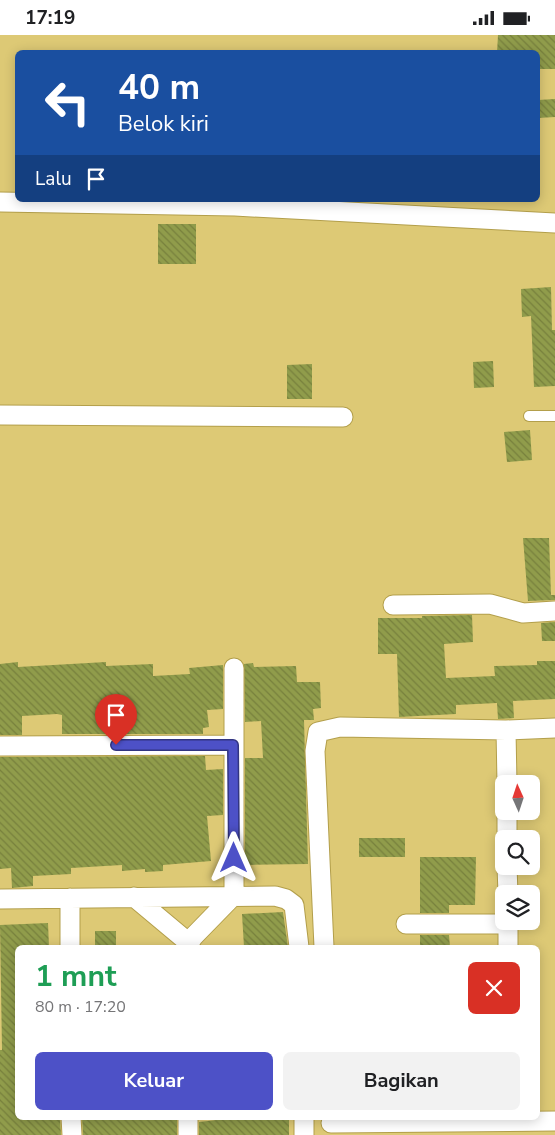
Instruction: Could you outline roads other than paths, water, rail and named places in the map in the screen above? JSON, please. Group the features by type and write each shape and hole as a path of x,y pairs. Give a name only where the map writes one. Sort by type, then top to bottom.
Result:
{"street":[{"path":"0,203 235,206 555,223"},
{"path":"0,415 343,417"},
{"path":"392,605 490,604 523,613 555,611"},
{"path":"134,897 188,945 234,895 234,669"},
{"path":"324,945 314,751 318,732 340,727 506,730 555,728"},
{"path":"506,730 507,775"},
{"path":"0,746 233,745"},
{"path":"0,899 234,895 275,897 291,902 296,909 299,945"},
{"path":"70,897 70,945"},
{"path":"406,924 495,922"},
{"path":"508,930 508,945"},
{"path":"72,1120 72,1135"},
{"path":"188,1120 188,1135"},
{"path":"304,1120 304,1135"},
{"path":"331,1125 511,1125 555,1121"}],"lane":[{"path":"528,416 555,415"}]}
